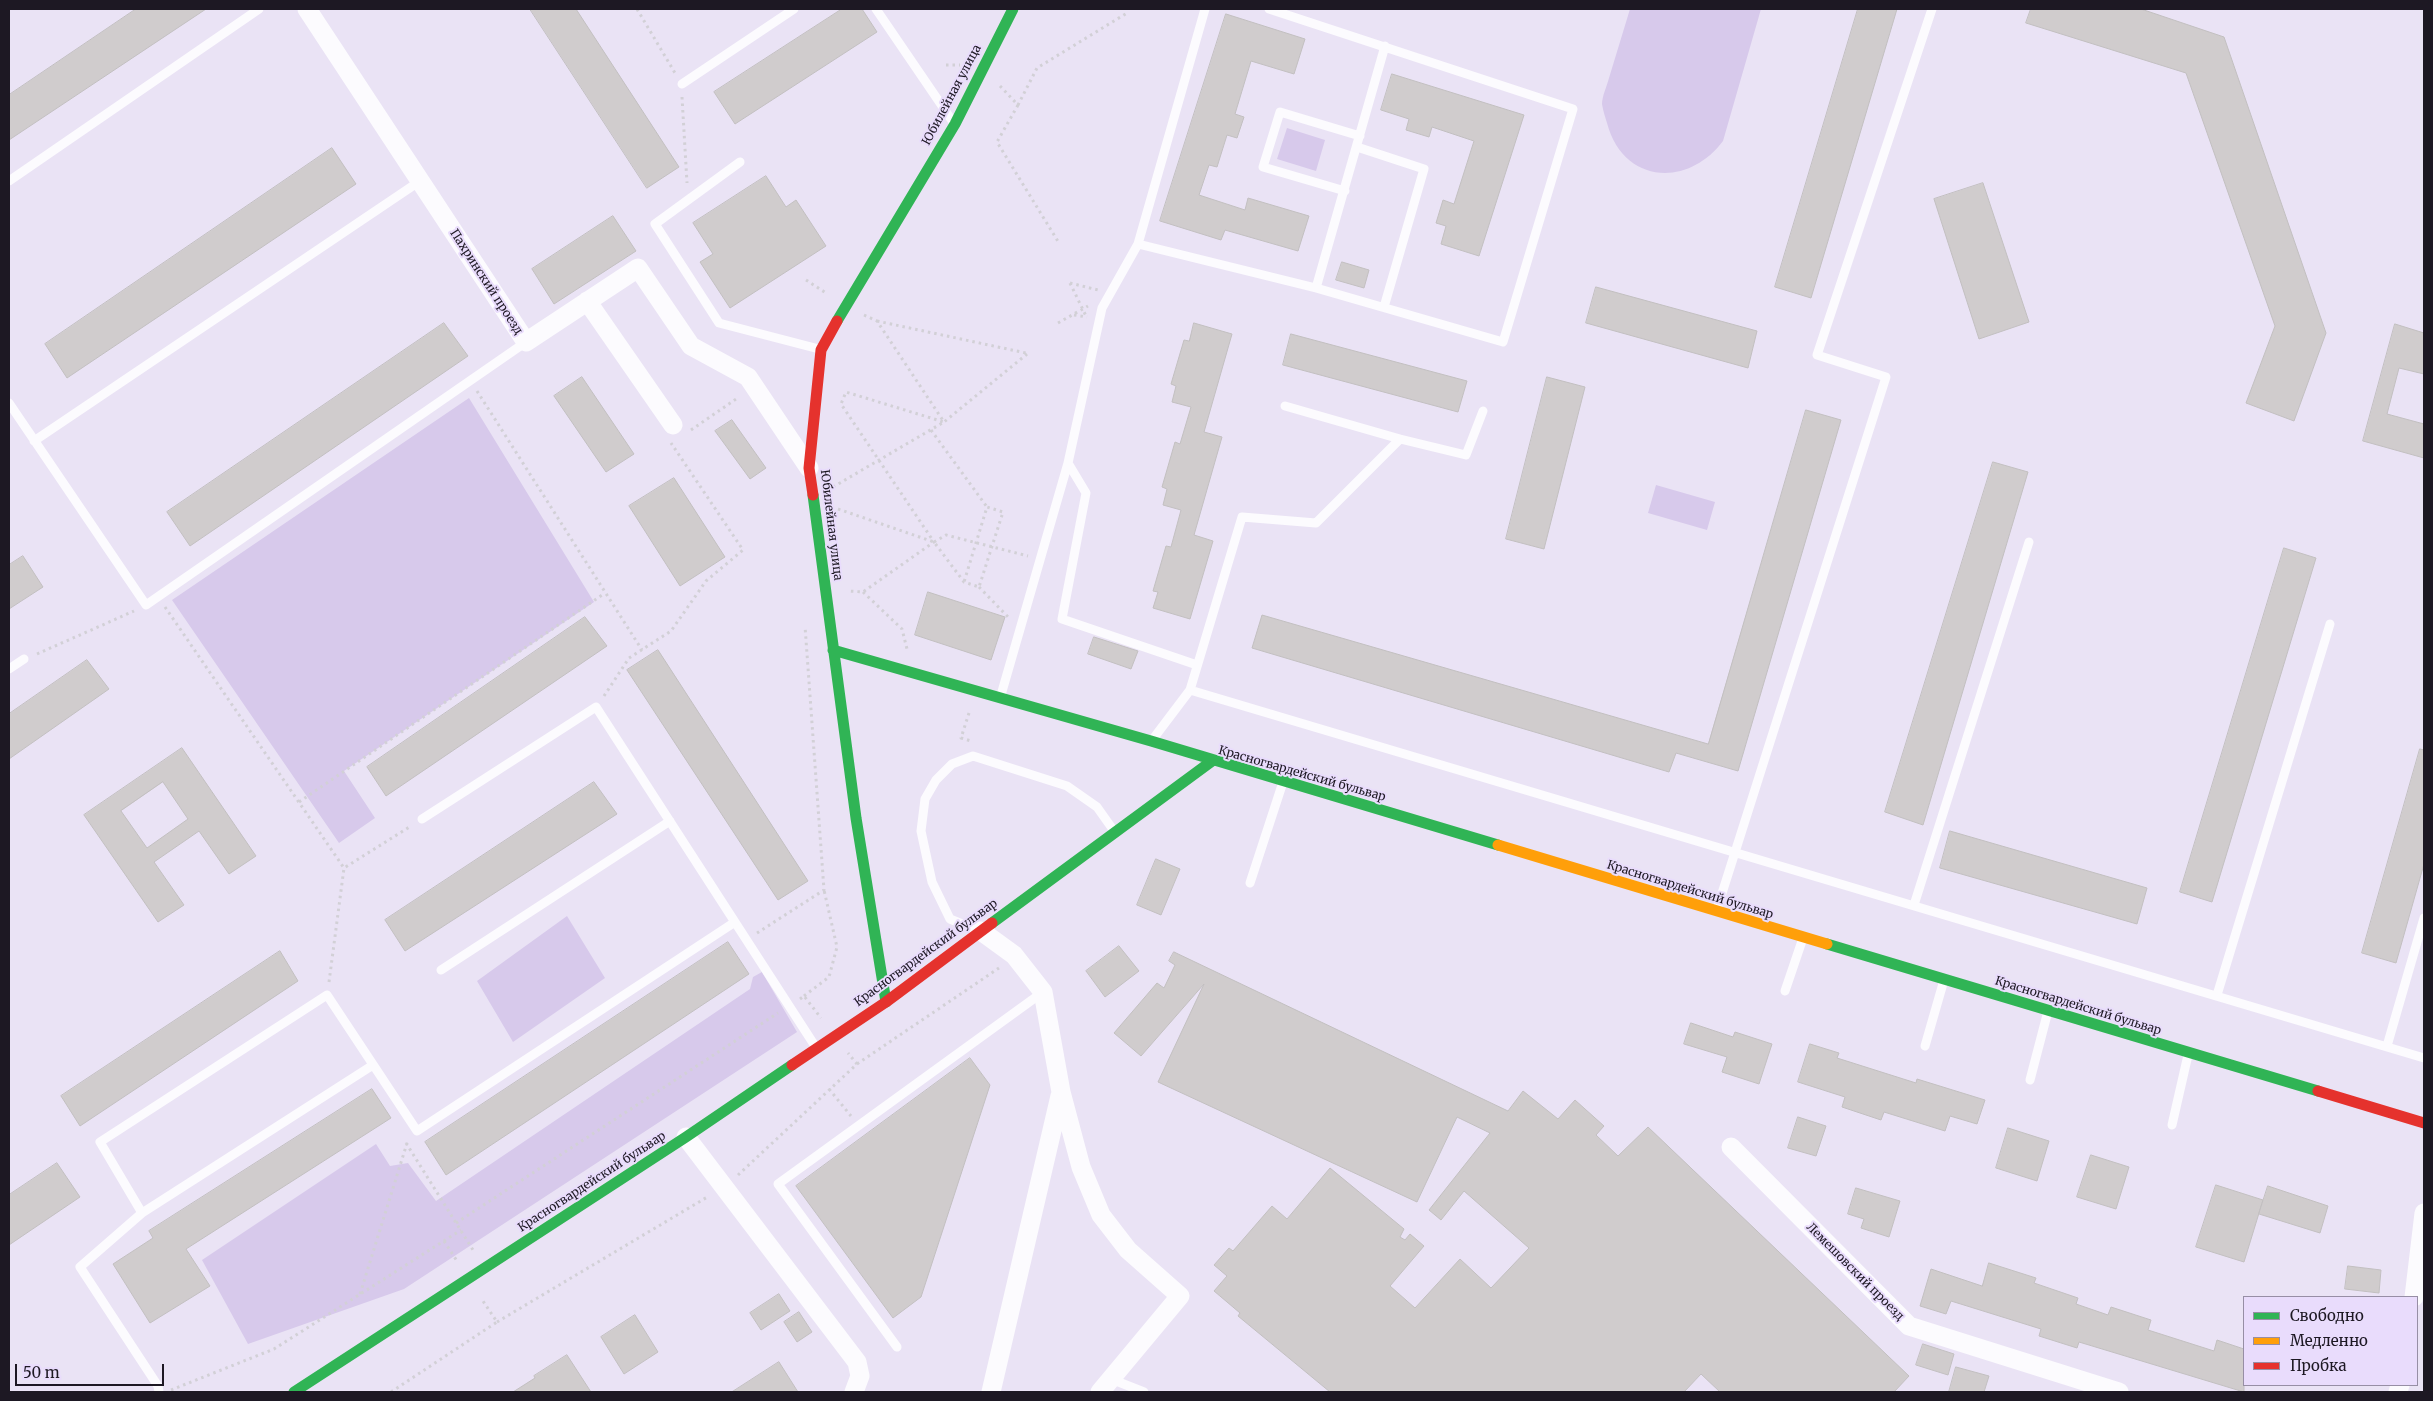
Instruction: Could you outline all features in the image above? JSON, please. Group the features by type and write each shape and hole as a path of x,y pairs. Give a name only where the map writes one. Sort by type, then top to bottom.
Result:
{"street":[{"name":"Пахринский проезд","path":"307,9 526,342 638,268 691,346 748,377 809,468"},
{"name":"Юбилейная улица","path":"886,1002 856,818 809,468 821,350 845,306 955,124 982,66 1013,9"},
{"path":"587,301 679,432"},
{"path":"834,650 1151,741 1212,761"},
{"name":"Красногвардейский бульвар","path":"294,1392 686,1137 886,1002 1114,831 1212,761 2424,1123"},
{"path":"981,931 1016,957 1043,992 1061,1092 1082,1167 1101,1215 1128,1250 1180,1296 1105,1386"},
{"path":"991,1392 1061,1092"},
{"path":"686,1137 858,1362 860,1376 854,1392"},
{"name":"Лемешовский проезд","path":"1731,1147 1909,1326 2119,1392"},
{"path":"2414,1296 2424,1213"}],"lane":[{"path":"9,181 259,9"},
{"path":"682,84 794,9"},
{"path":"876,9 955,124"},
{"path":"1000,698 1068,463 1102,308 1138,244 1205,9"},
{"path":"1138,244 1316,288 1503,342 1573,109 1269,9"},
{"path":"1716,912 1886,377 1817,355 1932,9"},
{"path":"1316,288 1385,46"},
{"path":"1345,191 1263,167 1280,112 1360,136"},
{"path":"1357,147 1424,169 1384,307"},
{"path":"740,162 655,224 719,323 821,350"},
{"path":"34,441 420,181"},
{"path":"9,402 146,605 526,342"},
{"path":"1285,406 1400,439 1466,455 1483,411"},
{"path":"1151,741 1190,690 1242,517 1316,523 1400,439"},
{"path":"1068,463 1086,493 1062,619 1198,665"},
{"path":"1914,904 2029,542"},
{"path":"2217,995 2330,624"},
{"path":"9,669 24,660"},
{"path":"1190,690 1914,904 2424,1058"},
{"path":"422,819 596,707 816,1048"},
{"path":"981,931 950,919 932,882 921,831 925,799 936,780 952,764 973,756 1067,786 1097,807 1114,831"},
{"path":"1250,883 1283,782"},
{"path":"441,970 670,821"},
{"path":"2387,1046 2424,918"},
{"path":"142,1213 100,1142 327,995 417,1130 735,922"},
{"path":"1785,990 1803,938"},
{"path":"1925,1046 1944,980"},
{"path":"897,1347 778,1184 1043,992"},
{"path":"2030,1080 2048,1011"},
{"path":"2172,1125 2189,1053"},
{"path":"160,1392 158,1386 80,1267 142,1213 373,1065"},
{"path":"1105,1386 1144,1392"}],"path":[{"path":"637,9 682,84 688,200"},
{"path":"1059,244 997,142 1037,68 1126,14"},
{"path":"946,65 982,66 1018,105"},
{"path":"806,280 845,306 877,320 1027,354 944,422 877,320"},
{"path":"1096,335 1070,283 1111,293"},
{"path":"1058,323 1111,293"},
{"path":"1073,315 1087,317"},
{"path":"470,380 642,650"},
{"path":"596,707 629,658 671,631 706,581 743,550 671,443 679,432 754,387"},
{"path":"931,430 987,507 1003,512 979,587"},
{"path":"829,489 880,460"},
{"path":"832,507 934,542 964,582 979,587 1010,619 1021,626"},
{"path":"964,582 987,507"},
{"path":"934,542 946,535 1040,560"},
{"path":"863,592 902,629 907,651"},
{"path":"299,802 605,593"},
{"path":"158,596 344,868 327,995"},
{"path":"24,660 146,605"},
{"path":"344,868 422,819"},
{"path":"804,996 829,976 837,947 824,890"},
{"path":"857,1064 1016,957"},
{"path":"456,1223 789,1006"},
{"path":"829,1089 859,1125"},
{"path":"360,1294 406,1142 485,1268"},
{"path":"167,1392 274,1349 461,1230"},
{"path":"391,1392 497,1322 444,1241"}],"shaded area":[{"path":"1630,9 1761,9 1723,141 1709,156 1692,167 1675,172 1658,172 1642,168 1627,158 1615,143 1607,123 1602,104 1603,98"},
{"path":"1287,128 1325,140 1316,171 1277,159"},
{"path":"469,398 594,602 344,771 375,818 339,843 172,600"},
{"path":"1656,485 1715,502 1707,530 1648,513"},
{"path":"567,916 605,978 513,1042 477,981"},
{"path":"762,972 797,1032 404,1289 248,1344 202,1260 376,1144 390,1166 408,1163 436,1201 750,989 753,977"}],"building":[{"path":"136,9 206,9 9,140 9,95"},
{"path":"530,9 576,9 679,167 647,188"},
{"path":"842,9 862,9 877,32 735,124 714,92"},
{"path":"1858,9 1897,9 1811,298 1775,287"},
{"path":"2031,9 2141,9 2224,37 2326,333 2294,421 2246,403 2275,326 2186,73 2026,23"},
{"path":"1226,14 1305,39 1294,74 1251,61 1235,114 1244,117 1237,138 1227,135 1217,167 1209,165 1199,195 1245,210 1248,198 1309,216 1298,251 1225,230 1221,240 1160,221"},
{"path":"1392,74 1524,115 1479,256 1441,244 1446,226 1436,223 1443,200 1454,204 1474,141 1432,127 1429,137 1406,130 1409,119 1381,110"},
{"path":"332,148 356,184 67,378 45,344"},
{"path":"766,176 786,207 796,200 826,246 730,308 700,262 713,254 693,223"},
{"path":"1983,183 2029,322 1979,339 1934,199"},
{"path":"613,216 636,251 554,304 532,269"},
{"path":"1342,262 1369,270 1364,288 1336,280"},
{"path":"1596,287 1757,331 1748,368 1586,323"},
{"path":"444,323 468,356 190,546 167,512"},
{"path":"1194,323 1232,334 1204,432 1222,437 1194,535 1213,541 1190,619 1153,608 1158,592 1153,591 1166,546 1171,547 1181,510 1163,505 1167,489 1162,487 1175,442 1180,444 1191,407 1172,402 1176,386 1171,384 1184,340 1189,341"},
{"path":"2395,324 2424,333 2424,374 2399,368 2387,414 2424,424 2424,458 2363,441"},
{"path":"1291,334 1467,381 1458,412 1283,365"},
{"path":"582,377 634,454 606,472 554,396"},
{"path":"1547,377 1585,387 1544,549 1506,539"},
{"path":"1806,410 1841,420 1738,771 1676,753 1669,772 1252,648 1262,615 1708,744"},
{"path":"732,420 766,468 750,479 715,431"},
{"path":"1993,462 2028,472 1923,825 1885,812"},
{"path":"674,478 725,557 680,586 629,506"},
{"path":"2284,548 2316,558 2212,902 2180,892"},
{"path":"23,556 43,587 9,609 9,565"},
{"path":"928,592 1005,617 991,660 915,635"},
{"path":"585,617 607,646 386,796 367,767"},
{"path":"1094,637 1138,651 1131,669 1088,654"},
{"path":"658,650 808,881 778,900 627,670"},
{"path":"87,660 109,689 9,759 9,714"},
{"path":"182,748 256,856 229,874 199,831 154,862 184,905 158,922 84,815","holes":["163,782 188,819 147,848 121,811"]},
{"path":"2420,749 2424,750 2424,864 2396,963 2362,953"},
{"path":"594,782 617,814 405,951 385,920"},
{"path":"1950,831 2147,888 2137,924 1940,868"},
{"path":"1156,859 1180,869 1161,915 1137,905"},
{"path":"728,942 749,974 446,1175 425,1142"},
{"path":"1119,946 1139,971 1105,997 1086,971"},
{"path":"280,951 298,981 80,1126 61,1096"},
{"path":"1174,952 1508,1111 1523,1091 1558,1119 1575,1100 1604,1126 1596,1135 1618,1156 1648,1127 1909,1376 1894,1392 1720,1392 1701,1374 1684,1392 1330,1392 1238,1316 1240,1313 1214,1291 1227,1276 1214,1265 1229,1248 1233,1251 1272,1206 1287,1219 1330,1168 1404,1229 1400,1237 1405,1240 1410,1234 1424,1246 1390,1286 1415,1308 1460,1259 1491,1288 1529,1248 1464,1191 1441,1220 1429,1210 1490,1133 1457,1117 1417,1202 1158,1082 1204,984 1141,1056 1114,1033 1157,983 1164,988 1175,965 1169,961"},
{"path":"1691,1023 1733,1037 1735,1032 1772,1044 1759,1084 1722,1072 1727,1057 1684,1044"},
{"path":"1810,1044 1839,1053 1837,1058 1916,1083 1917,1079 1985,1100 1977,1124 1950,1116 1945,1131 1884,1112 1881,1120 1842,1107 1845,1097 1798,1082"},
{"path":"970,1058 990,1085 921,1297 893,1318 796,1186"},
{"path":"372,1089 391,1118 186,1249 210,1286 150,1323 113,1264 153,1238 149,1231"},
{"path":"1798,1117 1826,1126 1816,1156 1788,1148"},
{"path":"2008,1128 2049,1141 2037,1181 1996,1168"},
{"path":"2091,1155 2129,1167 2116,1209 2077,1197"},
{"path":"57,1163 80,1197 9,1245 9,1195"},
{"path":"2216,1185 2263,1200 2244,1262 2196,1247"},
{"path":"2268,1186 2328,1206 2320,1233 2259,1214"},
{"path":"1856,1188 1900,1201 1889,1237 1861,1228 1864,1219 1848,1214"},
{"path":"1989,1263 2036,1278 2034,1283 2078,1298 2076,1304 2108,1315 2111,1307 2151,1320 2148,1330 2214,1351 2217,1340 2243,1349 2244,1392 2079,1342 2077,1348 2039,1336 2041,1329 1951,1301 1946,1314 1920,1306 1931,1269 1982,1286"},
{"path":"2348,1266 2381,1270 2379,1293 2345,1289"},
{"path":"779,1294 790,1311 761,1330 750,1313"},
{"path":"799,1312 812,1332 797,1342 784,1322"},
{"path":"635,1315 658,1352 624,1374 601,1337"},
{"path":"1923,1344 1954,1354 1948,1375 1916,1365"},
{"path":"567,1355 591,1392 513,1392 535,1378 534,1376"},
{"path":"779,1362 798,1392 732,1392"},
{"path":"1956,1367 1989,1376 1984,1392 1949,1392"}],"traffic: fast":[{"path":"837,321 955,124 1013,9"},
{"path":"813,495 856,818 886,1002"},
{"path":"833,650 1151,741 1498,845"},
{"path":"992,923 1212,761"},
{"path":"1827,944 2318,1091"},
{"path":"294,1392 686,1137 792,1065"}],"traffic: slow":[{"path":"1498,845 1827,944"}],"traffic: jam":[{"path":"813,495 809,468 821,350 837,321"},
{"path":"792,1065 886,1002 992,923"},
{"path":"2318,1091 2424,1123"}]}
